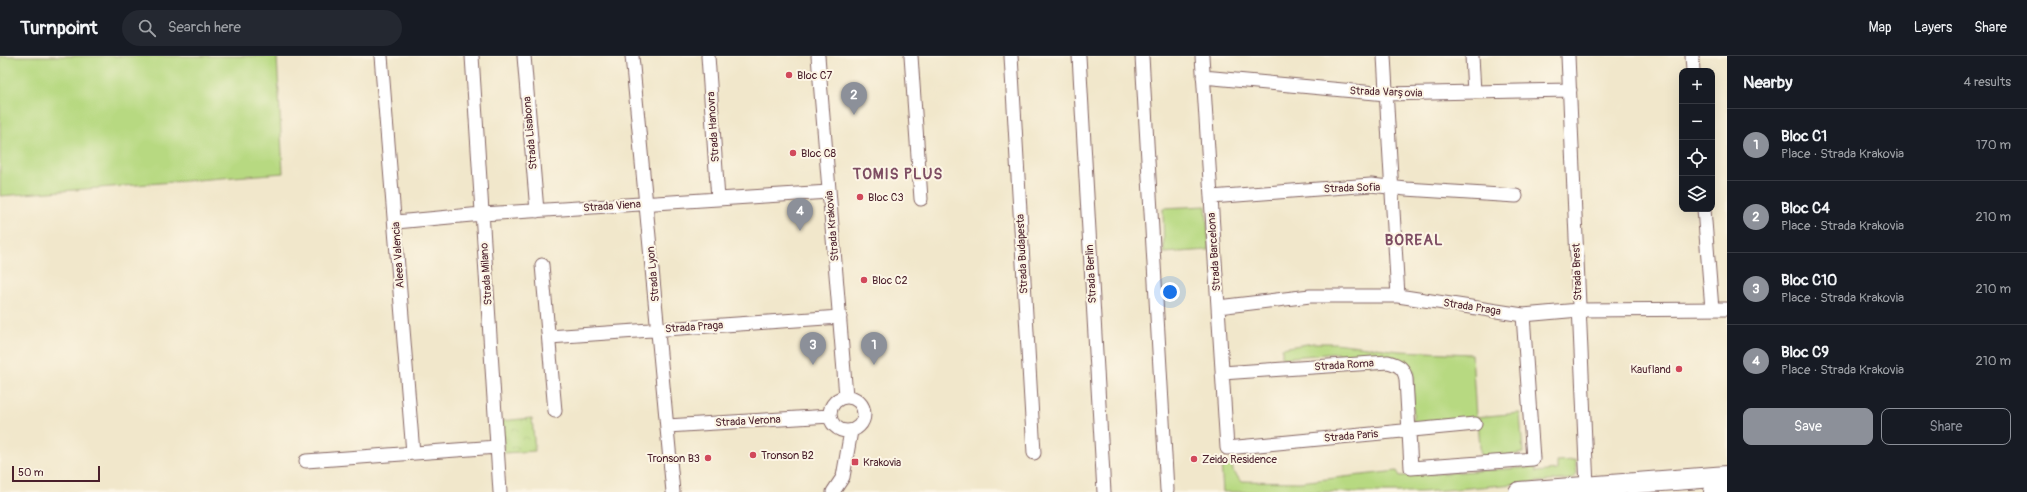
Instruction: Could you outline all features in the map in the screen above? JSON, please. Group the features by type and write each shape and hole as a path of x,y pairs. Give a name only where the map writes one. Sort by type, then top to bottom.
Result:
{"main road":[{"path":"1519,492 1727,476"},
{"path":"1714,492 1727,491"}],"street":[{"name":"Aleea Valencia","path":"381,56 396,222 413,453"},
{"name":"Strada Milano","path":"472,56 500,492"},
{"name":"Strada Lisabona","path":"524,56 537,211"},
{"name":"Strada Lyon","path":"632,56 673,492"},
{"name":"Strada Hanovra","path":"708,56 718,199"},
{"name":"Strada Krakovia","path":"818,56 846,396"},
{"path":"911,56 921,199"},
{"name":"Strada Budapesta","path":"1011,56 1034,453"},
{"name":"Strada Berlin","path":"1079,56 1104,492"},
{"path":"1142,56 1167,490"},
{"name":"Strada Barcelona","path":"1202,56 1227,448"},
{"path":"1384,56 1398,296"},
{"path":"1472,56 1474,92"},
{"name":"Strada Brest","path":"1568,56 1586,487"},
{"path":"1692,56 1693,68"},
{"name":"Strada Varșovia","path":"1204,76 1386,94 1570,90"},
{"name":"Strada Sofia","path":"1211,197 1371,185 1392,188 1516,196"},
{"name":"Strada Viena","path":"396,222 482,214 829,192"},
{"path":"1704,212 1712,309"},
{"path":"542,264 555,411"},
{"name":"Strada Praga","path":"1218,307 1310,296 1398,296 1523,315 1579,310 1727,309"},
{"path":"1409,431 1411,468 1533,459 1523,315"},
{"name":"Strada Praga","path":"549,337 840,317"},
{"name":"Strada Roma","path":"1222,373 1376,362 1388,362 1399,365 1404,372 1406,380 1409,431"},
{"path":"846,396 858,400 864,409 863,421 860,425 851,430 838,428 830,416 834,403 846,396"},
{"name":"Strada Verona","path":"667,426 830,416"},
{"name":"Strada Paris","path":"1227,448 1475,424"},
{"path":"842,492 851,430"},
{"path":"306,461 497,447"},
{"path":"833,492 843,478"}],"green space":[{"path":"0,56 277,56 283,173 0,196"},
{"path":"1206,206 1209,250 1164,253 1163,208"},
{"path":"1313,343 1335,343 1400,351 1472,354 1476,417 1520,413 1523,453 1481,460 1478,420 1413,425 1414,371 1344,360 1337,353 1282,358 1282,348"},
{"path":"532,418 535,451 504,453 501,421"},
{"path":"1575,460 1577,474 1573,479 1422,492 1223,492 1221,463 1232,463 1233,471 1241,481 1300,482 1397,471 1400,476 1535,467 1536,472 1557,470 1557,461"}],"place":[{"name":"Bloc C7","path":"789,75"},
{"name":"Bloc C4","path":"854,115"},
{"name":"Bloc C8","path":"793,153"},
{"name":"Bloc C3","path":"860,197"},
{"name":"Bloc C9","path":"800,231"},
{"name":"Bloc C2","path":"864,280"},
{"name":"Bloc C10","path":"813,365"},
{"name":"Bloc C1","path":"874,365"},
{"name":"Kaufland","path":"1679,369"},
{"name":"Tronson B2","path":"753,455"},
{"name":"Tronson B3","path":"708,458"},
{"name":"Zeido Residence","path":"1194,459"},
{"name":"Krakovia","path":"855,462"}],"district":[{"name":"TOMIS PLUS","path":"898,174"},
{"name":"BOREAL","path":"1414,240"}]}
